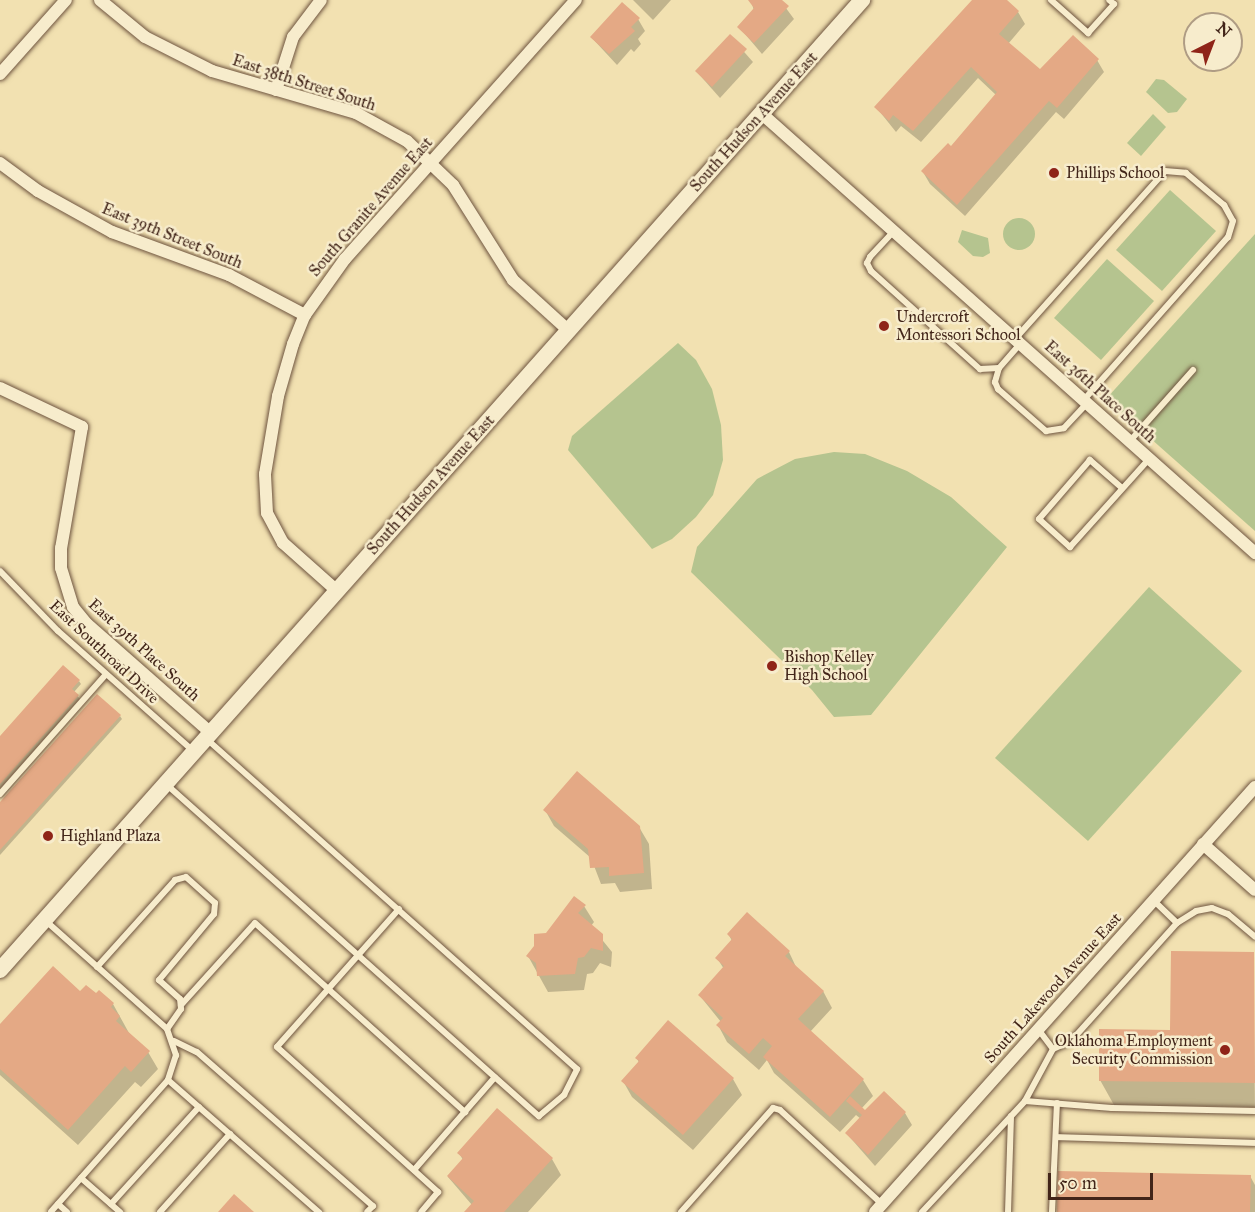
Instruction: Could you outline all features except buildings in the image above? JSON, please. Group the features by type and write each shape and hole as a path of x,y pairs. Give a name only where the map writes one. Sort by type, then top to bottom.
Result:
{"street":[{"path":"0,74 66,0"},
{"name":"East 38th Street South","path":"100,0 145,37 212,71 356,113 386,127 431,162 470,209 513,280 568,330"},
{"path":"276,90 293,37 321,0"},
{"name":"South Granite Avenue East","path":"336,590 283,543 273,528 264,495 278,396 305,315 345,259 576,0"},
{"name":"South Hudson Avenue East","path":"0,970 207,734 862,0"},
{"name":"East 36th Place South","path":"761,112 1255,553"},
{"name":"East 39th Street South","path":"0,163 38,191 112,232 229,275 305,315"},
{"name":"East 39th Place South","path":"0,388 82,427 61,548 61,568 73,607 87,624 207,734"},
{"name":"South Lakewood Avenue East","path":"879,1208 1255,787"},
{"path":"1203,844 1255,890"}],"lane":[{"path":"1051,0 1088,33 1114,4 1109,0"},
{"path":"1165,171 1186,173 1224,205 1233,221 1228,237 1064,428 1046,431 998,389 995,381 999,368 1018,341 1165,171"},
{"path":"894,231 870,257 867,263 871,271 980,369 999,368"},
{"path":"1130,441 1193,370"},
{"path":"1122,488 1090,460 1039,519 1070,547 1149,458"},
{"name":"East Southroad Drive","path":"0,571 58,631 193,750"},
{"path":"0,794 106,674"},
{"path":"165,782 538,1116 564,1095 577,1069 207,734"},
{"path":"98,967 175,880 186,877 214,903 214,914 159,980 180,999 181,1005"},
{"path":"1153,900 1177,923"},
{"path":"922,1212 1025,1101 1053,1049 1071,1041 1177,923 1196,911 1212,908 1227,914 1255,938"},
{"path":"399,909 277,1047 438,1192 420,1212"},
{"path":"44,919 167,1029 174,1041 176,1055 168,1080 51,1212"},
{"path":"167,1029 181,1005 255,923 465,1112"},
{"path":"1038,1029 1053,1049"},
{"path":"174,1041 197,1052 373,1206 367,1212"},
{"path":"414,1170 495,1077"},
{"path":"168,1080 319,1212"},
{"path":"1025,1101 1255,1112"},
{"path":"1052,1212 1057,1103"},
{"path":"111,1204 199,1107"},
{"path":"681,1212 773,1108 780,1110 879,1208"},
{"path":"1008,1212 1011,1116"},
{"path":"160,1212 230,1134"},
{"path":"1056,1137 1255,1143"},
{"path":"81,1178 120,1212"},
{"path":"58,1204 67,1212"}],"green space":[{"path":"1156,79 1164,80 1187,99 1177,112 1168,113 1146,92"},
{"path":"1153,114 1166,127 1141,156 1127,143"},
{"path":"1170,190 1216,231 1162,291 1116,250"},
{"path":"1019,218 1030,223 1035,234 1030,245 1019,250 1008,245 1003,234 1008,223"},
{"path":"962,230 988,238 990,253 983,257 973,256 958,242"},
{"path":"1255,234 1255,531 1106,399"},
{"path":"1107,259 1154,301 1101,360 1054,318"},
{"path":"678,343 696,360 712,389 721,425 723,460 713,495 696,517 672,539 652,549 568,450 572,436"},
{"path":"834,452 865,454 907,471 951,497 1007,547 871,715 834,717 812,690 691,572 697,547 757,479 795,459"},
{"path":"1149,587 1242,671 1088,841 995,758"}],"place":[{"name":"Phillips School","path":"1054,173"},
{"name":"Undercroft Montessori School","path":"884,326"},
{"name":"Bishop Kelley High School","path":"772,666"},
{"name":"Highland Plaza","path":"48,836"},
{"name":"Oklahoma Employment Security Commission","path":"1225,1050"}]}
